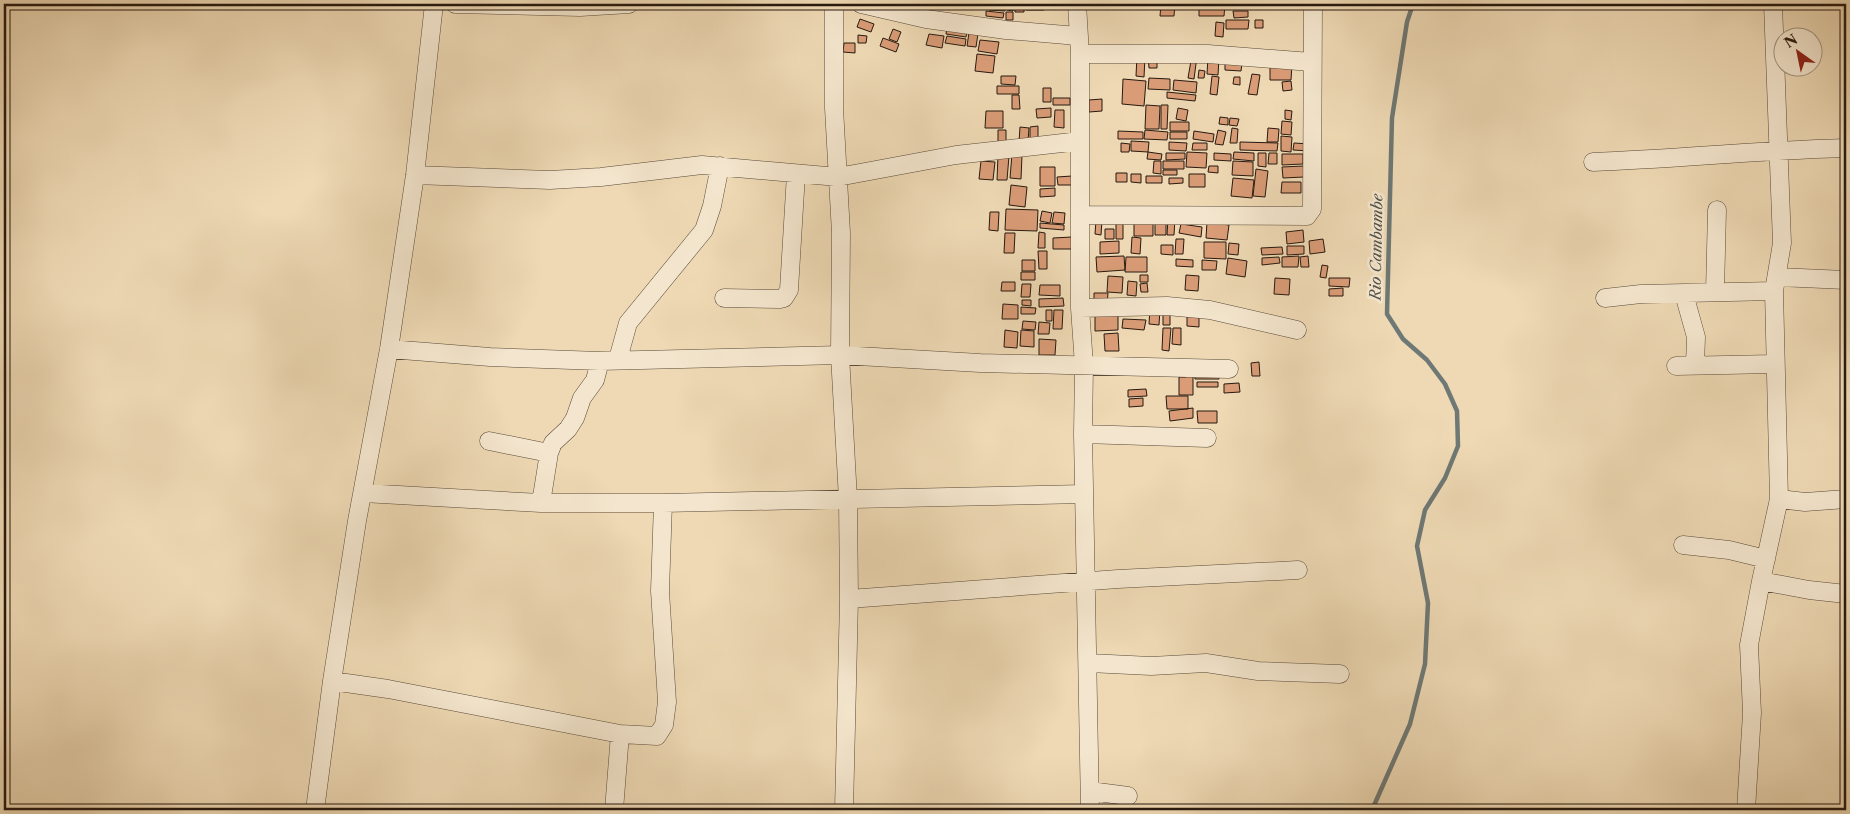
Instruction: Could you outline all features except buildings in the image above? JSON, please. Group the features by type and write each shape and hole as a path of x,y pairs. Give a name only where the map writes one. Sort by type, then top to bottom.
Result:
{"street":[{"path":"315,810 332,681 362,493 390,349 415,175 434,4"},
{"path":"455,4 580,7 629,4"},
{"path":"834,4 833,63 841,233 840,355 848,499 849,599 844,810"},
{"path":"861,4 926,19 1006,30 1078,36"},
{"path":"1077,4 1080,54 1080,308 1084,365 1083,434 1089,663 1090,810"},
{"path":"1081,214 1307,216 1312,209 1313,4"},
{"path":"1746,810 1752,713 1749,645 1779,499 1778,414 1774,364 1775,284 1782,243 1780,149 1773,4"},
{"path":"1080,54 1208,54 1312,62"},
{"path":"415,175 550,180 601,177 702,165 838,177 956,155 1080,141"},
{"path":"1593,162 1681,159 1780,149 1846,148"},
{"path":"618,359 628,323 704,230 712,206 720,166"},
{"path":"724,298 780,299 784,298 789,290 796,174"},
{"path":"1715,292 1717,210"},
{"path":"1605,298 1715,292 1775,284 1846,280"},
{"path":"1684,294 1696,338 1695,366"},
{"path":"1080,308 1167,306 1210,310 1297,330"},
{"path":"390,349 490,357 600,361 618,359 840,355 971,363 1228,369"},
{"path":"541,503 549,453 554,443 568,429 575,418 582,398 595,380 600,361"},
{"path":"1676,366 1774,364"},
{"path":"1083,434 1207,438"},
{"path":"489,441 549,453"},
{"path":"362,493 541,503 663,503 1084,494"},
{"path":"1779,499 1805,502 1846,499"},
{"path":"332,681 620,734 657,736 664,725 667,702 660,591 663,503"},
{"path":"1683,545 1730,550 1766,559"},
{"path":"849,599 1086,582 1298,570"},
{"path":"1761,580 1809,590 1846,594"},
{"path":"1089,663 1151,666 1218,664 1258,671 1340,674"},
{"path":"614,810 620,734"},
{"path":"1090,791 1128,796"}],"waterway":[{"name":"Rio Cambambe","path":"1372,810 1410,724 1425,664 1428,603 1417,546 1425,510 1445,478 1458,446 1457,411 1445,384 1427,360 1403,339 1387,314 1392,118 1407,22 1413,4"}]}
